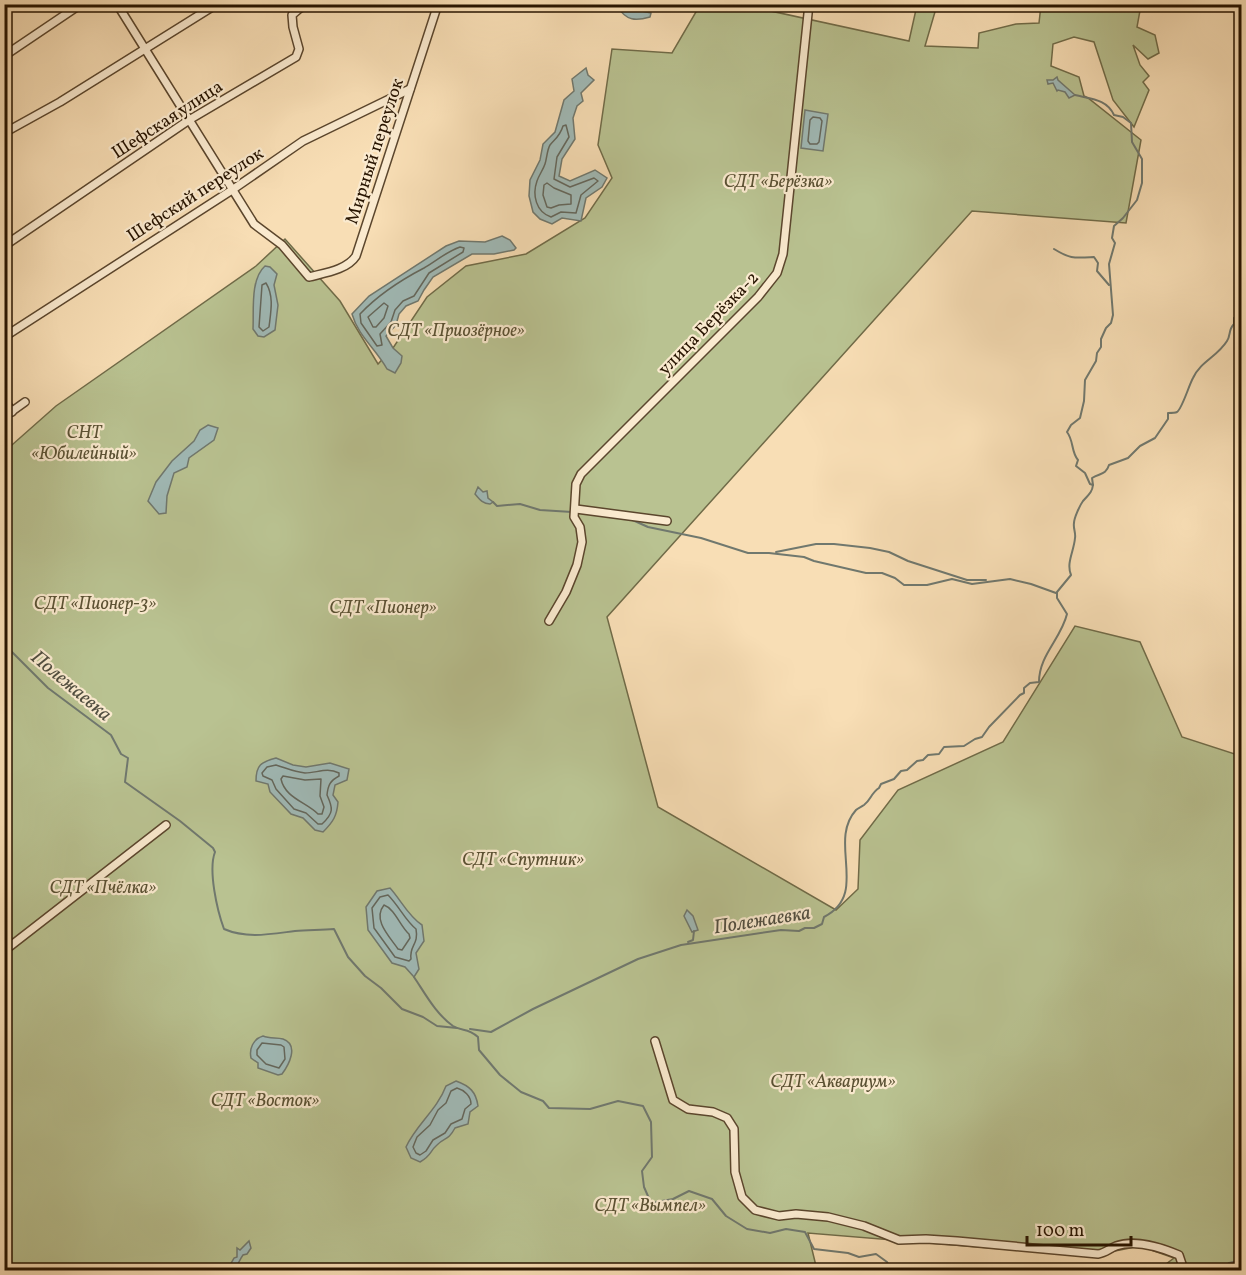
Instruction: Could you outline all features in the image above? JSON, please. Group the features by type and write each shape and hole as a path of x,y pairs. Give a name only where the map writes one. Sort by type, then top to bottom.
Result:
{"street":[{"path":"4,56 81,4"},
{"path":"117,4 232,190"},
{"path":"4,134 146,50 218,4"},
{"name":"Шефская улица","path":"4,246 189,120 296,57 299,49 292,15 308,4"},
{"name":"Мирный переулок","path":"232,190 254,224 282,244 309,277 351,262 356,256 438,4"},
{"name":"улица Берёзка-2","path":"549,621 566,592 577,565 582,542 580,527 574,517 576,484 584,469 758,297 777,273 783,254 809,4"},
{"name":"Шефский переулок","path":"4,337 232,190 303,141 410,89"},
{"path":"4,399 12,412"},
{"path":"4,417 25,402"},
{"path":"576,509 667,521"},
{"path":"4,951 166,825"},
{"path":"655,1041 673,1100 688,1109 713,1112 727,1118 734,1129 735,1172 742,1197 755,1209 779,1216 796,1214 828,1217 864,1226 899,1240 947,1240 1098,1254 1117,1246 1145,1245 1164,1248 1179,1255 1184,1270"}],"green space":[{"path":"700,5 743,5 909,41 917,5 937,5 925,46 978,48 979,33 1016,24 1039,23 1041,5 1141,5 1137,27 1155,35 1159,53 1148,59 1133,45 1140,65 1149,76 1143,82 1149,90 1134,127 1113,100 1094,42 1074,37 1053,44 1051,66 1079,77 1084,96 1141,140 1126,223 972,211 607,617 658,807 836,910 858,889 860,840 898,790 1003,742 1075,626 1140,642 1182,737 1241,756 1241,1270 1158,1270 1174,1258 1140,1246 1090,1256 808,1233 817,1270 5,1270 4,452 56,406 256,266 285,239 340,301 378,364 393,348 427,297 466,266 526,254 585,218 612,178 598,145 612,49 672,53"}],"water":[{"path":"640,5 642,11 651,13 650,17 636,19 628,17 618,7"},
{"path":"586,68 588,75 594,80 581,93 583,101 577,106 573,118 575,139 562,159 559,176 570,181 595,170 607,178 602,187 586,198 581,221 562,218 552,224 540,219 533,212 529,196 530,180 540,160 543,144 555,132 564,100 574,91 572,79"},
{"path":"1057,77 1075,95 1069,98 1065,92 1057,91 1053,83 1048,84 1047,80"},
{"path":"805,110 828,114 823,151 801,148"},
{"path":"502,236 510,240 516,248 514,250 494,254 472,254 433,277 418,301 406,306 399,314 396,325 386,336 393,348 402,356 401,363 395,373 387,369 358,329 352,314 369,296 446,246 459,241 485,242"},
{"path":"265,266 270,267 277,274 274,285 278,305 275,330 264,337 258,336 253,329 253,305 257,279"},
{"path":"208,425 218,428 214,440 189,458 187,467 174,473 167,496 166,513 159,514 148,501 156,482 172,461 194,441 200,430"},
{"path":"478,487 483,492 487,491 488,498 493,502 488,504 480,500 475,494"},
{"path":"276,758 293,765 306,767 330,763 349,769 347,780 335,785 333,795 338,802 337,811 332,822 323,832 315,830 303,818 291,814 270,792 268,784 256,781 260,765"},
{"path":"390,888 409,913 422,925 424,941 416,953 419,969 414,977 405,967 392,963 368,930 366,907 377,891"},
{"path":"687,910 693,916 698,930 692,932 684,916"},
{"path":"263,1036 283,1039 291,1046 291,1056 282,1074 278,1075 258,1068 258,1063 251,1058 252,1045"},
{"path":"456,1081 472,1090 477,1101 478,1106 470,1112 468,1124 455,1128 420,1162 411,1158 406,1147 410,1139 437,1103 446,1086"},
{"path":"249,1241 251,1248 247,1254 243,1255 235,1268 227,1270 237,1257 237,1248 240,1250"}],"waterway":[{"name":"Полежаевка","path":"470,1029 491,1032 533,1009 638,959 681,945 781,930 799,931 822,924 824,917 837,907 844,895 847,881 845,837 848,823 856,810 866,803 881,784 894,779 901,771 907,770 917,761 923,760 928,755 939,754 944,747 964,746 982,737 989,727 1024,693 1024,688 1030,683 1039,682 1046,655 1067,614 1057,598 1057,592 1071,575 1069,566 1075,536 1074,521 1080,505 1091,492 1093,485 1090,484 1085,473 1076,466 1078,460 1067,432 1071,425 1080,418 1085,380 1096,361 1101,339 1113,315 1109,264 1115,243 1112,238 1114,226 1137,200 1142,183 1142,159 1132,142 1131,123 1123,117 1114,115 1103,103 1075,95"},
{"name":"Полежаевка","path":"1054,249 1072,257 1094,257 1098,263 1097,271 1109,285"},
{"name":"Полежаевка","path":"1093,485 1092,478 1104,472 1109,465 1128,458 1140,446 1155,438 1168,419 1168,413 1179,410 1196,372 1227,341 1234,318 1242,315"},
{"name":"Полежаевка","path":"493,502 497,506 520,504 540,510 572,512"},
{"name":"Полежаевка","path":"628,518 648,527 701,538 748,553 804,557 866,573 882,573 895,578 904,585 927,585 952,579 972,584 1010,579 1056,593"},
{"name":"Полежаевка","path":"776,552 816,544 870,548 889,552 908,561 967,580 986,580"},
{"name":"Полежаевка","path":"4,644 48,688 111,735 121,754 128,758 125,782 180,821 213,848 215,852 212,869 214,890 224,929 241,934 259,935 334,929 348,957 365,976 402,1009 423,1017 437,1026 457,1028"},
{"name":"Полежаевка","path":"688,942 693,940 694,931"},
{"name":"Полежаевка","path":"414,977 441,1016 456,1028 471,1032 478,1037 479,1050 500,1075 521,1092 543,1101 549,1108 590,1109 618,1101 643,1106 651,1122 652,1157 642,1171 644,1187 651,1203 673,1199 689,1191 712,1199 726,1216 747,1229 770,1233 786,1229 805,1232 814,1249 848,1253 859,1257 876,1254 887,1262 891,1270"},
{"name":"Полежаевка","path":"1242,1246 1238,1249 1242,1258"},
{"name":"Полежаевка","path":"1222,1270 1229,1263 1242,1260"},
{"name":"Полежаевка","path":"957,1270 967,1270"}],"park label":[{"name":"СДТ «Берёзка»","path":"778,181"},
{"name":"СДТ «Приозёрное»","path":"456,330"},
{"name":"СНТ «Юбилейный»","path":"84,442"},
{"name":"СДТ «Пионер-3»","path":"95,603"},
{"name":"СДТ «Пионер»","path":"383,607"},
{"name":"СДТ «Спутник»","path":"523,859"},
{"name":"СДТ «Пчёлка»","path":"103,887"},
{"name":"СДТ «Аквариум»","path":"833,1081"},
{"name":"СДТ «Восток»","path":"265,1100"},
{"name":"СДТ «Вымпел»","path":"650,1205"}]}
